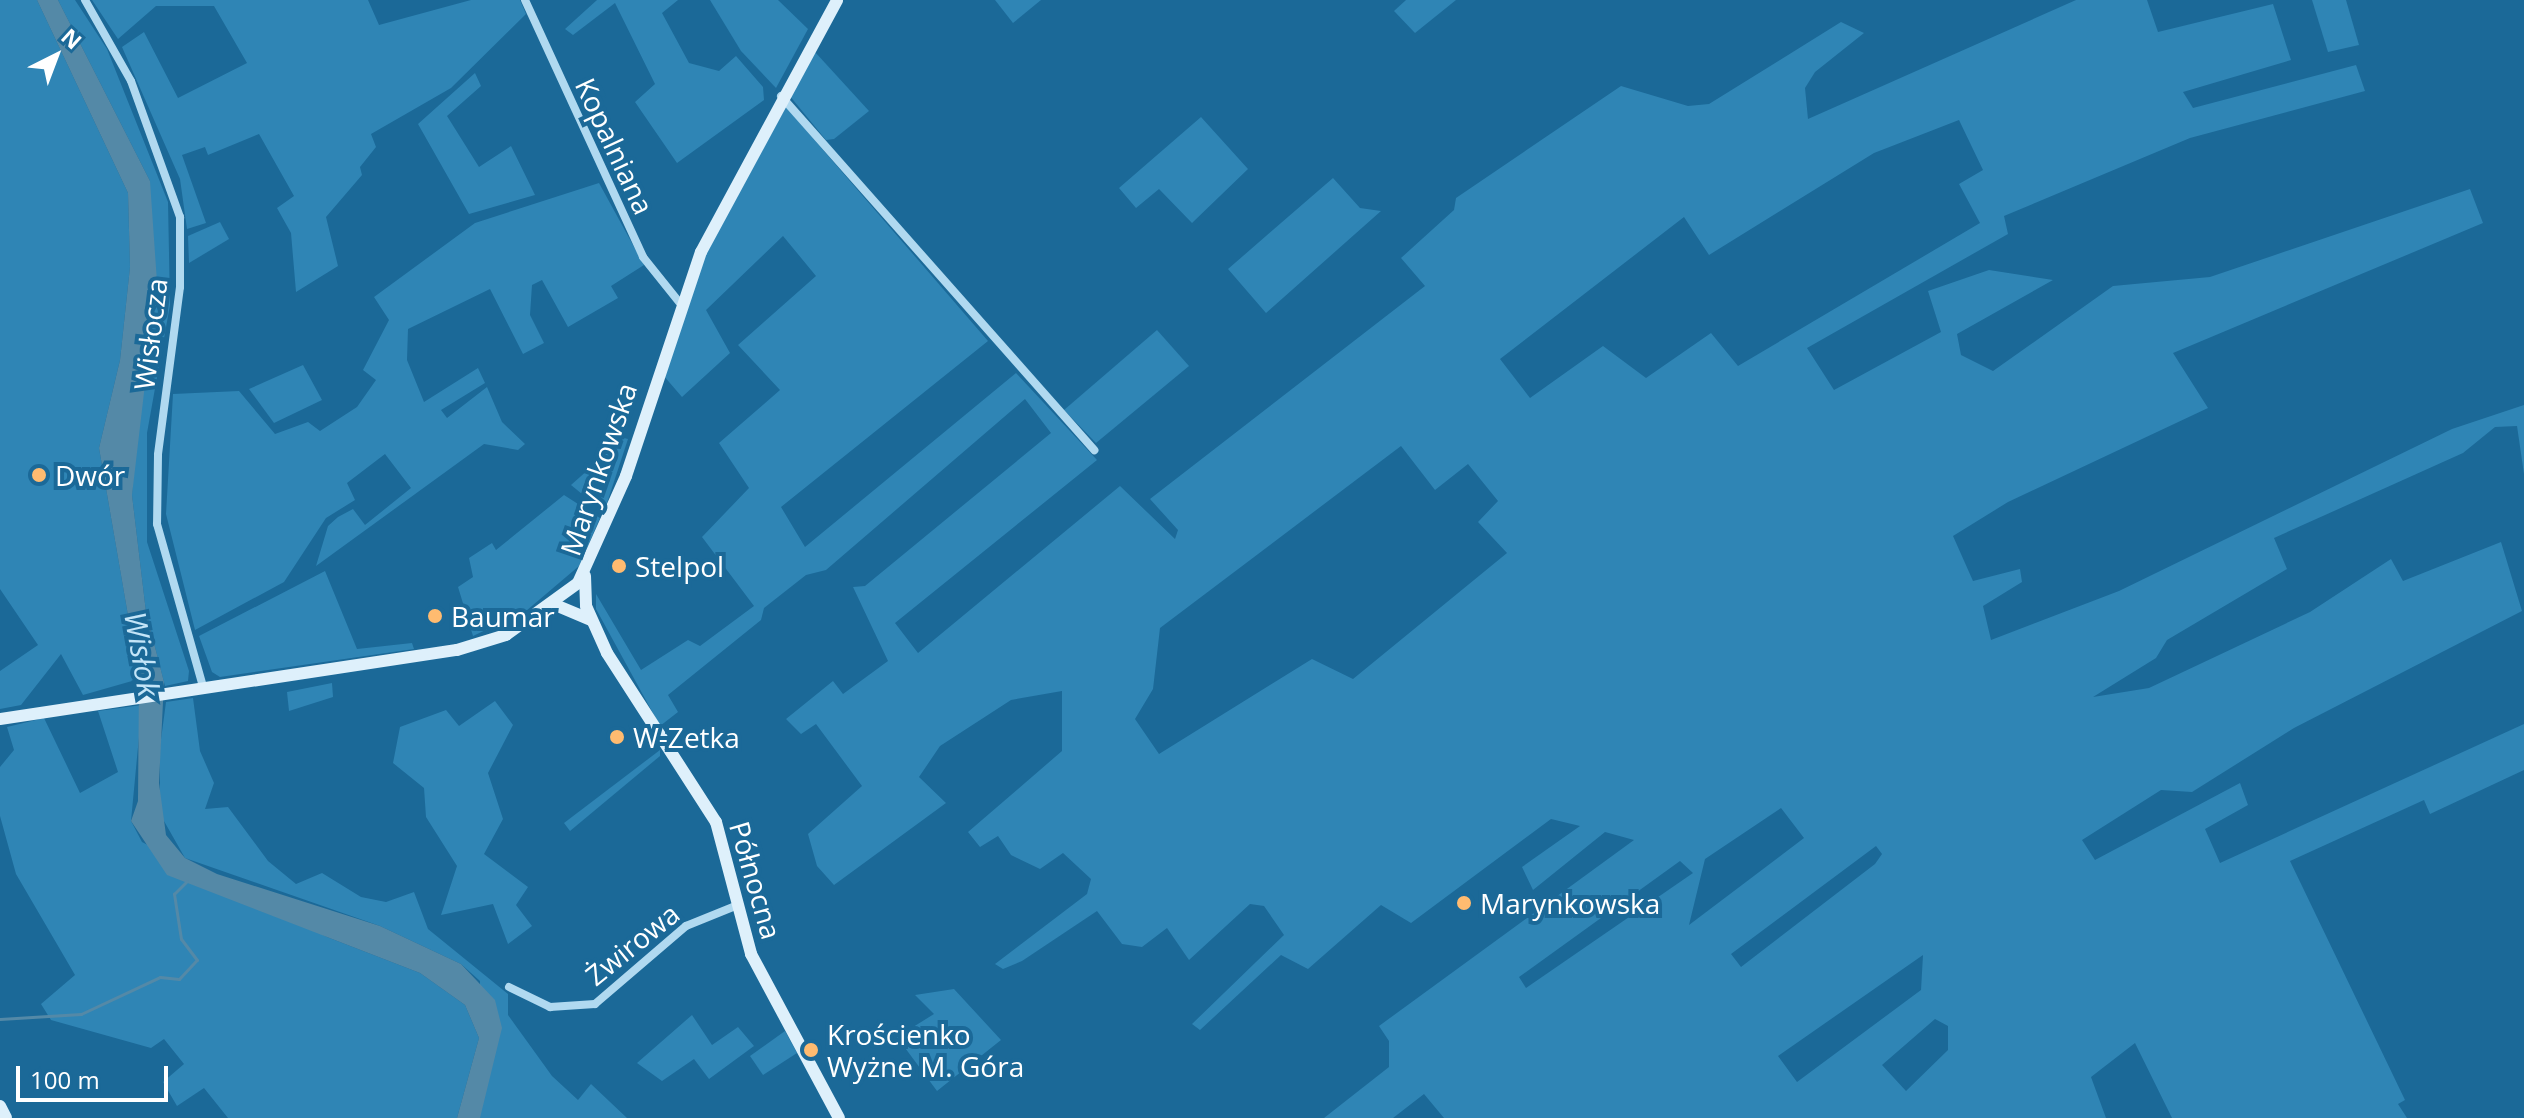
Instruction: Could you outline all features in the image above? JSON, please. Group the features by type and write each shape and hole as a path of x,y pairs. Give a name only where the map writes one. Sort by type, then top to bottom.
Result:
{"street":[{"name":"Wisłocza","path":"85,0 137,95 180,217 180,287 158,455 157,524 203,687"},
{"name":"Kopalniana","path":"525,0 643,257 679,302"},
{"name":"Marynkowska","path":"0,719 457,650 506,635 553,604 585,576 626,476 679,302 781,95 837,0"},
{"path":"781,95 1094,450"},
{"name":"Północna","path":"585,576 591,620 716,822 751,954 839,1118"},
{"path":"553,604 591,620"},
{"name":"Żwirowa","path":"509,987 550,1007 595,1004 686,926 738,905"},
{"path":"0,1106 6,1118"}],"shaded area":[{"path":"0,0 37,0 128,193 130,267 120,360 99,448 139,679 83,695 61,654 21,705 0,709 0,671 38,645 0,589"},
{"path":"58,0 75,0 107,49 168,202 170,305 147,433 147,542 189,671 188,681 165,686 146,612 132,495 150,181"},
{"path":"92,0 368,0 379,25 471,0 520,0 526,14 451,88 371,134 376,147 360,167 362,175 326,217 338,266 296,292 291,233 277,208 294,196 259,134 208,155 205,147 182,155 206,223 187,229 180,179 122,47 144,32 178,98 247,63 214,6 156,6 118,39"},
{"path":"597,0 678,0 662,13 689,63 719,71 736,56 763,87 764,100 677,163 635,102 655,84 615,3 573,35 565,29"},
{"path":"710,0 778,0 808,29 776,88 741,51"},
{"path":"995,0 1041,0 1013,23"},
{"path":"1406,0 1456,0 1415,33 1394,11"},
{"path":"2076,0 2147,0 2158,32 2273,4 2291,60 2183,92 2193,108 2356,65 2365,91 2190,138 2004,216 2008,234 1807,348 1834,390 1941,332 1928,291 1989,270 2053,280 1957,334 1961,355 1993,371 2113,286 2210,277 2470,189 2483,223 2173,353 2208,408 2008,502 1953,536 1973,581 2020,569 2022,582 1983,606 1991,640 2119,591 2452,429 2524,405 2524,474 2517,426 2495,427 2463,453 2274,538 2287,569 2167,640 2156,658 2093,697 2149,688 2310,612 2391,559 2403,581 2501,542 2522,611 2294,728 2192,792 2161,790 2082,840 2095,860 2240,783 2248,805 2205,829 2220,863 2524,724 2524,770 2430,814 2424,800 2290,861 2405,1100 2398,1104 2407,1118 2172,1118 2135,1043 2091,1077 2106,1118 1444,1118 1424,1094 1393,1118 1324,1118 1389,1067 1389,1041 1379,1026 1634,840 1605,832 1533,890 1522,867 1580,826 1551,819 1411,923 1381,905 1308,969 1281,955 1200,1030 1192,1024 1284,935 1264,906 1250,904 1189,960 1167,928 1142,947 1122,944 1097,911 1022,961 1003,969 995,964 1087,894 1091,879 1063,853 1040,869 1011,855 998,836 980,847 968,832 1062,751 1062,691 1011,700 940,746 919,777 946,803 834,885 817,866 808,834 862,786 816,724 801,734 786,719 833,681 843,694 888,661 853,587 865,586 1051,433 1025,399 826,570 806,575 764,608 761,620 668,695 678,712 660,726 596,609 596,594 641,670 688,640 700,646 754,606 702,537 749,488 719,443 780,390 738,345 816,276 783,236 706,310 730,353 682,397 663,375 706,253 786,107 988,341 781,507 805,547 1016,373 1097,460 895,623 918,653 1120,486 1175,539 1178,530 1150,499 1425,286 1401,258 1454,210 1456,198 1621,86 1688,106 1709,104 1841,22 1864,33 1815,72 1805,88 1808,119","holes":["1959,120 1983,170 1959,184 1980,223 1738,366 1711,333 1646,378 1603,346 1530,398 1500,359 1684,217 1709,255 1874,153","1401,446 1435,490 1468,464 1498,501 1478,522 1507,553 1353,679 1312,659 1159,754 1135,719 1153,689 1160,628","1781,808 1804,838 1689,925 1705,859","1876,846 1882,854 1875,864 1741,967 1731,954","1680,861 1693,873 1526,988 1519,977","1923,955 1921,990 1797,1082 1778,1056","1935,1019 1948,1026 1948,1050 1906,1091 1882,1065"]},
{"path":"2312,0 2346,0 2359,45 2328,52"},
{"path":"815,52 869,111 834,139 826,140 789,95"},
{"path":"475,73 481,86 447,116 479,167 511,146 535,195 469,214 418,124"},
{"path":"1201,117 1248,169 1192,223 1159,189 1136,208 1119,188"},
{"path":"1333,178 1360,208 1381,211 1266,313 1228,269"},
{"path":"599,183 644,265 611,286 618,298 568,327 542,280 532,285 530,315 544,343 523,354 490,289 408,329 407,360 424,402 478,368 485,383 441,410 447,418 487,387 502,422 525,444 518,450 484,444 316,566 328,526 338,517 353,509 365,525 411,488 385,454 347,483 355,500 326,518 284,582 195,630 166,514 173,394 239,391 275,434 308,422 320,431 357,407 376,380 363,370 389,320 374,297 475,223"},
{"path":"220,222 229,239 189,263 188,236"},
{"path":"1157,330 1189,366 1096,443 1064,410"},
{"path":"303,365 322,400 274,423 249,389"},
{"path":"624,438 628,439 604,512 571,485"},
{"path":"564,495 600,518 579,566 526,611 473,636 458,587 473,577 469,558 492,543 496,550"},
{"path":"325,571 357,649 412,643 414,649 220,677 212,672 199,636"},
{"path":"332,683 333,697 289,711 287,692"},
{"path":"193,698 200,751 214,783 205,809 228,807 268,861 296,884 322,873 361,897 386,902 414,892 428,929 508,994 508,1015 552,1076 578,1100 591,1084 627,1118 480,1118 480,981 461,964 380,926 185,858 160,814 160,747 166,702"},
{"path":"495,701 513,725 488,773 503,819 484,854 528,887 516,905 532,926 508,944 493,904 441,915 457,866 426,817 424,788 393,763 400,727 446,710 459,726"},
{"path":"142,705 131,821 142,842 327,937 420,973 465,1005 479,1038 457,1118 228,1118 204,1088 177,1106 163,1082 184,1064 164,1039 151,1048 51,1020 41,1004 75,975 16,874 0,816 0,767 14,750 7,727 44,718 80,793 118,772 98,711"},
{"path":"660,750 660,756 570,831 564,823"},
{"path":"954,989 1001,1040 937,1091 897,1037 934,1014 915,995"},
{"path":"692,1015 712,1045 738,1027 754,1046 709,1079 694,1059 662,1081 637,1063"},
{"path":"785,1031 797,1053 763,1075 750,1056"}],"water":[{"name":"Wisłok","path":"37,0 58,0 150,181 157,282 132,495 146,612 164,682 159,783 166,835 185,858 217,874 380,926 461,964 495,1000 502,1028 480,1118 457,1118 479,1038 465,1005 420,973 167,875 131,821 138,801 139,679 99,448 120,360 130,267 128,193"}],"waterway":[{"path":"0,1019 81,1014 160,977 179,979 197,960 181,939 174,894 187,881"}],"place":[{"name":"Dwór","path":"39,475"},
{"name":"Stelpol","path":"619,566"},
{"name":"Baumar","path":"435,616"},
{"name":"W-Zetka","path":"617,737"},
{"name":"Marynkowska","path":"1464,903"},
{"name":"Krościenko Wyżne M. Góra","path":"811,1050"}]}
